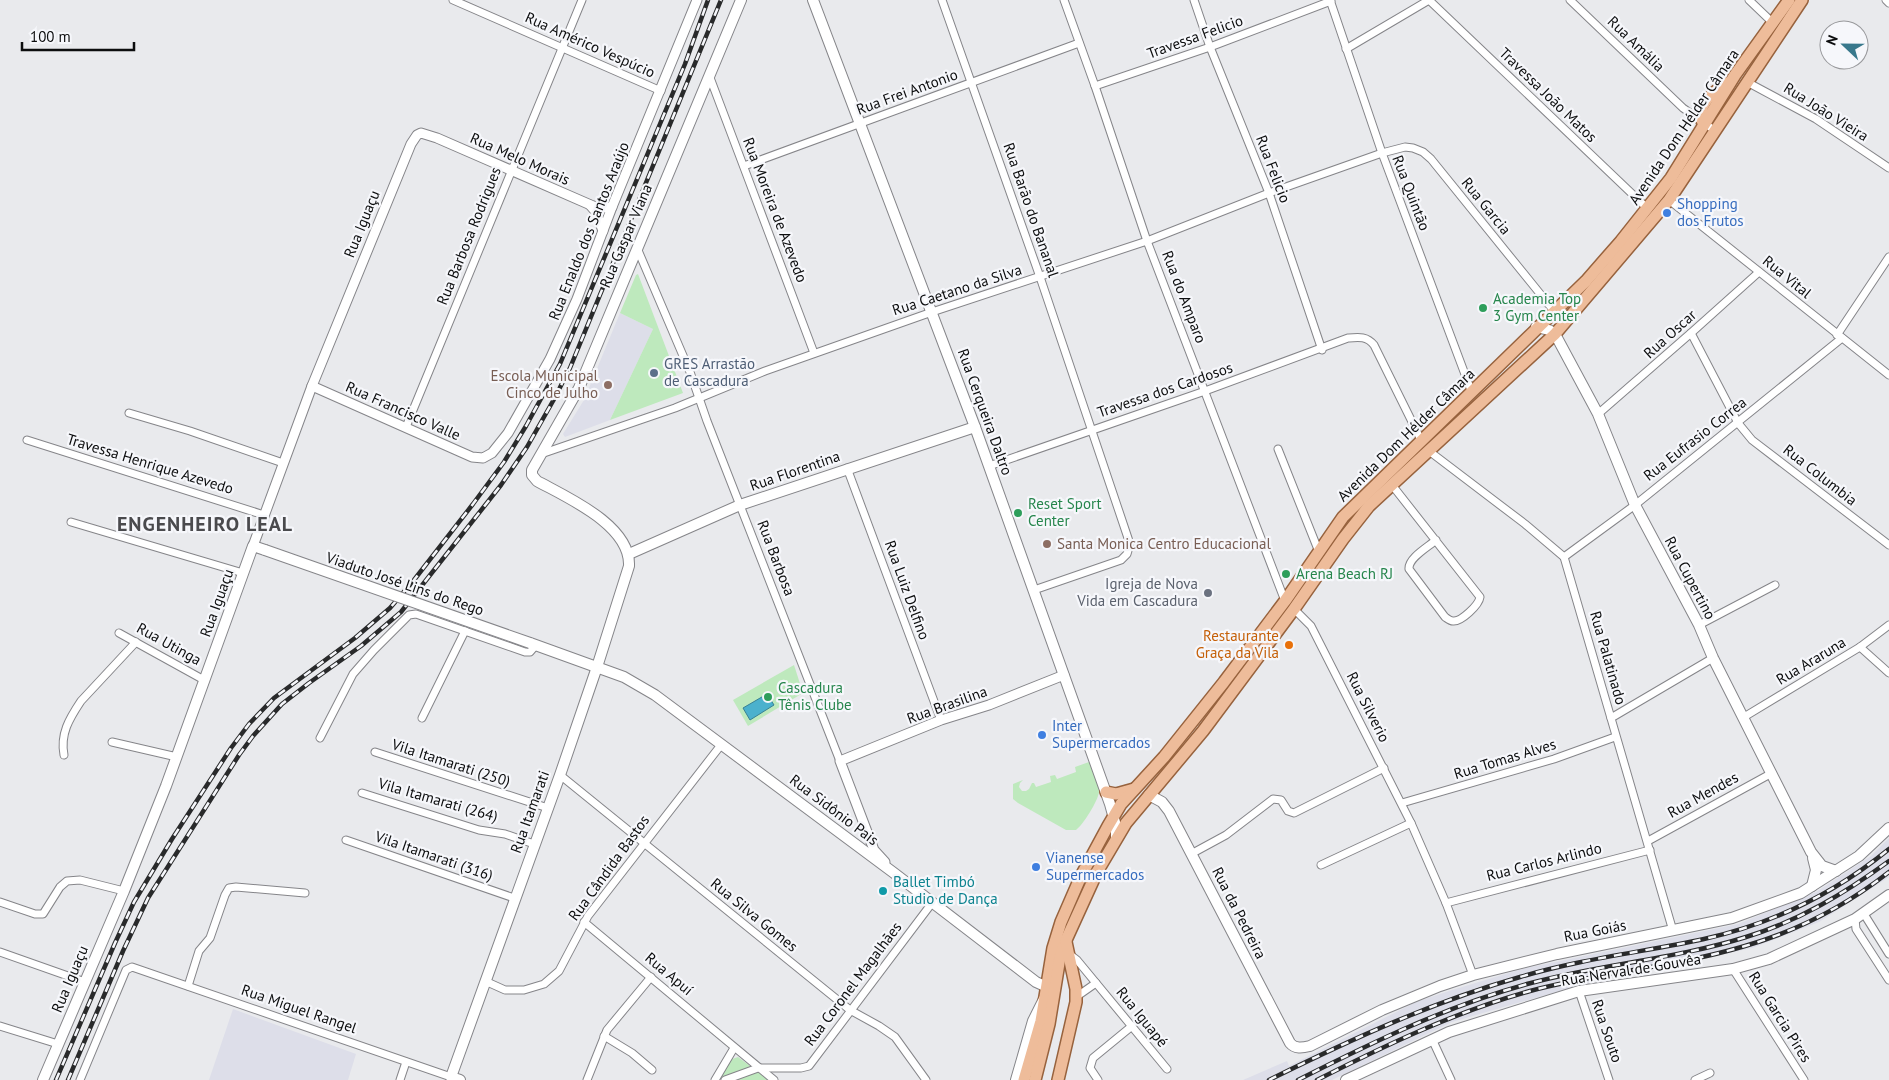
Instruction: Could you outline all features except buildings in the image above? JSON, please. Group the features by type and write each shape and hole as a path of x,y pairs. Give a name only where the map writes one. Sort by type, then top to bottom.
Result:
{"main road":[{"name":"Rua Gaspar Viana","path":"629,554 614,532 598,516 534,478 532,470 579,388 741,0"},
{"name":"Rua Cerqueira Daltro","path":"814,0 859,124 975,427 1034,590 1114,815 1116,838"},
{"name":"Avenida Dom Hélder Câmara","path":"1038,1051 1060,957 1066,940 1097,872 1116,838 1126,823 1203,730 1290,605 1319,552 1354,505 1426,446 1555,334 1669,200 1735,75 1789,0"},
{"name":"Avenida Dom Hélder Câmara","path":"1038,1051 1053,948 1061,922 1081,876 1114,815 1290,605 1369,506 1392,485 1472,394 1536,327 1586,280 1648,209 1708,126 1747,82 1802,0"},
{"path":"1708,126 1700,113 1704,103 1735,75"},
{"path":"1536,327 1555,334"},
{"name":"Rua Cupertino","path":"1555,334 1598,414 1635,505 1699,625 1713,658 1811,852 1816,870 1812,886"},
{"name":"Rua Florentina","path":"629,554 740,505 975,427"},
{"name":"Viaduto José Lins do Rego","path":"253,546 598,667"},
{"name":"Rua Iguaçu","path":"43,1080 124,891 177,757 253,546"},
{"name":"Rua Itamarati","path":"455,1078 514,898 598,667 629,566 629,554"},
{"name":"Rua Sidônio Pais","path":"598,667 624,678 654,695 894,873 1036,982 1046,992"},
{"path":"1106,792 1116,794 1135,788"},
{"name":"Rua da Pedreira","path":"1149,795 1165,805 1290,1043 1293,1047 1298,1048"},
{"name":"Rua Goiás","path":"1298,1048 1310,1046 1382,1010 1440,986 1473,975 1557,954 1732,918 1801,893 1858,856 1889,828"},
{"name":"Rua Cupertino","path":"1811,852 1822,866 1836,871"},
{"name":"Rua Nerval de Gouvêa","path":"1346,1080 1463,1026 1578,991 1733,969 1769,959 1860,917 1889,895"},
{"path":"1058,1080 1076,997 1066,940"},
{"name":"Avenida Dom Hélder Câmara","path":"1016,1080 1035,1015 1046,992"},
{"path":"1024,1080 1038,1051"},
{"path":"1035,1080 1038,1051"}],"street":[{"name":"Rua Américo Vespúcio","path":"453,0 661,91"},
{"name":"Rua Barbosa Rodrigues","path":"406,427 582,0"},
{"name":"Rua Enaldo dos Santos Araújo","path":"484,458 492,453 508,433 550,359 577,299 612,206 697,0"},
{"name":"Rua Barão do Bananal","path":"942,0 1040,277 1130,548 1124,558 1116,562 1034,590"},
{"name":"Rua do Amparo","path":"1064,0 1147,241 1290,605"},
{"name":"Rua Felicio","path":"1194,0 1210,47 1269,193 1322,350"},
{"name":"Travessa Felicio","path":"1095,86 1210,47 1330,0"},
{"name":"Rua Quintão","path":"1330,0 1382,153 1472,394"},
{"path":"1346,49 1429,0"},
{"name":"Travessa João Matos","path":"1429,0 1648,209"},
{"name":"Rua Amália","path":"1570,0 1683,108 1708,126"},
{"path":"1749,0 1773,24"},
{"path":"1886,0 1889,3"},
{"name":"Rua Frei Antonio","path":"744,166 1079,43"},
{"name":"Rua Moreira de Azevedo","path":"709,75 814,354"},
{"name":"Rua João Vieira","path":"1747,82 1816,119 1889,168"},
{"path":"1683,108 1695,107 1704,103"},
{"name":"Rua Melo Morais","path":"417,135 421,133 437,138 589,204 603,208 612,206"},
{"name":"Rua Iguaçu","path":"253,546 312,386 417,135"},
{"name":"Rua Garcia","path":"1382,153 1405,147 1423,152 1431,159 1554,311"},
{"name":"Rua Caetano da Silva","path":"540,454 699,398 765,371 932,312 1147,241 1269,193 1382,153"},
{"name":"Rua Vital","path":"1669,200 1889,375"},
{"path":"589,204 596,212 603,232"},
{"name":"Rua Barbosa","path":"637,248 699,398 874,850 894,873"},
{"name":"Rua Eufrasio Correa","path":"1564,558 1635,505 1738,423 1839,336 1888,259"},
{"name":"Rua Oscar","path":"1598,414 1692,334 1759,272"},
{"name":"Rua Columbia","path":"1692,334 1738,423 1752,440 1889,545"},
{"name":"Travessa dos Cardosos","path":"989,466 1322,350 1348,338 1359,337 1367,338 1374,344 1426,446"},
{"name":"Rua Francisco Valle","path":"312,386 472,457 484,458"},
{"path":"129,413 190,431 283,463"},
{"name":"Travessa Henrique Azevedo","path":"27,440 264,515"},
{"path":"1426,446 1537,534 1564,558"},
{"path":"1278,449 1319,552"},
{"name":"Rua Luiz Delfino","path":"848,468 941,720"},
{"path":"1392,485 1436,540 1480,598 1476,607 1456,621 1445,618 1408,566 1411,561 1436,540"},
{"path":"71,522 243,573"},
{"name":"Rua Palatinado","path":"1564,558 1673,931"},
{"path":"1699,625 1775,585"},
{"name":"Rua Silverio","path":"1290,605 1311,626 1402,804 1446,903 1473,975"},
{"path":"320,738 346,685 359,666 409,615 416,614 525,652 530,652 533,644"},
{"name":"Rua Araruna","path":"1744,717 1860,648 1889,625"},
{"path":"422,718 465,631"},
{"name":"Rua Utinga","path":"119,632 204,680"},
{"path":"64,755 62,738 74,712 85,696 136,642"},
{"path":"1860,648 1889,673"},
{"path":"1611,718 1713,658"},
{"name":"Rua Brasilina","path":"840,761 941,720 989,705 1064,676"},
{"name":"Rua Tomas Alves","path":"1402,804 1554,759 1615,737"},
{"path":"112,742 177,757"},
{"name":"Rua Cândida Bastos","path":"485,982 505,990 532,988 544,984 559,971 584,922 720,744"},
{"name":"Vila Itamarati (250)","path":"375,752 548,808"},
{"path":"1191,854 1226,834 1273,799 1279,798 1288,811 1294,813 1384,768"},
{"name":"Rua Mendes","path":"1648,841 1772,772"},
{"name":"Rua Silva Gomes","path":"560,775 850,1010 880,1026 895,1037 926,1080"},
{"name":"Vila Itamarati (264)","path":"362,793 479,830 505,834 534,844"},
{"path":"1321,865 1411,823"},
{"name":"Vila Itamarati (316)","path":"346,840 514,898"},
{"name":"Rua Carlos Arlindo","path":"1446,903 1650,850"},
{"path":"0,902 39,915 46,911 63,883 72,880 124,891"},
{"path":"188,986 199,951 210,938 229,888 236,886 305,893"},
{"name":"Rua Coronel Magalhães","path":"758,1068 800,1068 808,1066 932,902"},
{"path":"1860,917 1889,954"},
{"path":"1860,917 1856,929 1889,980"},
{"name":"Rua Apuí","path":"584,922 774,1080"},
{"path":"0,952 85,982"},
{"name":"Rua Iguapé","path":"1068,953 1077,960 1167,1069"},
{"name":"Rua Miguel Rangel","path":"80,1080 128,968 188,986 455,1078"},
{"name":"Rua Garcia Pires","path":"1733,969 1804,1080"},
{"path":"588,1080 604,1036 610,1026 651,977"},
{"name":"Rua Iguapé","path":"1076,997 1096,983"},
{"name":"Rua Souto","path":"1578,991 1609,1080"},
{"path":"0,1026 58,1044"},
{"path":"1098,1080 1090,1068 1092,1058 1132,1026"},
{"path":"604,1036 632,1053 652,1070"},
{"path":"1432,1039 1450,1080"},
{"path":"715,1080 734,1048"},
{"path":"400,1080 406,1062"},
{"path":"725,1080 758,1068"},
{"path":"1695,1080 1710,1073"}],"shaded area":[{"name":"Escola Municipal Cinco de Julho","path":"620,313 653,329 610,420 565,437 563,434 584,400"},
{"path":"1889,838 1889,877 1819,922 1752,948 1590,982 1452,1022 1332,1080 1243,1080 1287,1061 1289,1066 1416,1002 1452,990 1522,969 1738,924 1816,892 1871,856"},
{"path":"233,1009 356,1054 348,1080 209,1080"}],"green space":[{"name":"GRES Arrastão de Cascadura","path":"638,274 683,393 610,420 653,329 620,313"},
{"name":"Cascadura Tênis Clube","path":"794,665 803,693 748,726 733,700"},
{"path":"1089,762 1096,776 1099,792 1090,812 1076,830 1066,830 1013,799 1013,784 1023,780 1019,787 1022,791 1026,791 1032,783 1036,787 1051,782 1050,776 1055,775 1057,779 1076,772 1075,767"},
{"path":"738,1057 769,1080 721,1080 721,1073 725,1066 730,1060"}],"water":[{"path":"767,694 774,705 750,720 743,708"}],"railway":[{"path":"56,1080 134,902 231,748 249,724 274,698 355,638 390,608 473,504 504,462 526,426 560,364 685,64 708,0"},
{"path":"68,1080 123,951 148,898 239,755 253,736 282,704 361,646 401,612 501,485 527,447 570,368 721,0"},
{"path":"1269,1080 1392,1023 1487,987 1565,965 1704,939 1754,925 1778,916 1825,893 1847,880 1889,849"},
{"path":"1298,1080 1441,1013 1501,992 1558,976 1720,945 1785,923 1821,905 1889,861"},
{"path":"1317,1080 1421,1030 1502,999 1557,984 1719,953 1784,933 1839,906 1889,872"}],"place":[{"name":"Shopping dos Frutos","path":"1667,213"},
{"name":"Academia Top 3 Gym Center","path":"1483,308"},
{"name":"GRES Arrastão de Cascadura","path":"654,373"},
{"name":"Escola Municipal Cinco de Julho","path":"608,385"},
{"name":"Reset Sport Center","path":"1018,513"},
{"name":"Santa Monica Centro Educacional","path":"1047,544"},
{"name":"Arena Beach RJ","path":"1286,574"},
{"name":"Igreja de Nova Vida em Cascadura","path":"1208,593"},
{"name":"Restaurante Graça da Vila","path":"1289,645"},
{"name":"Cascadura Tênis Clube","path":"768,697"},
{"name":"Inter Supermercados","path":"1042,735"},
{"name":"Vianense Supermercados","path":"1036,867"},
{"name":"Ballet Timbó Studio de Dança","path":"883,891"}],"district":[{"name":"ENGENHEIRO LEAL","path":"205,524"}]}
